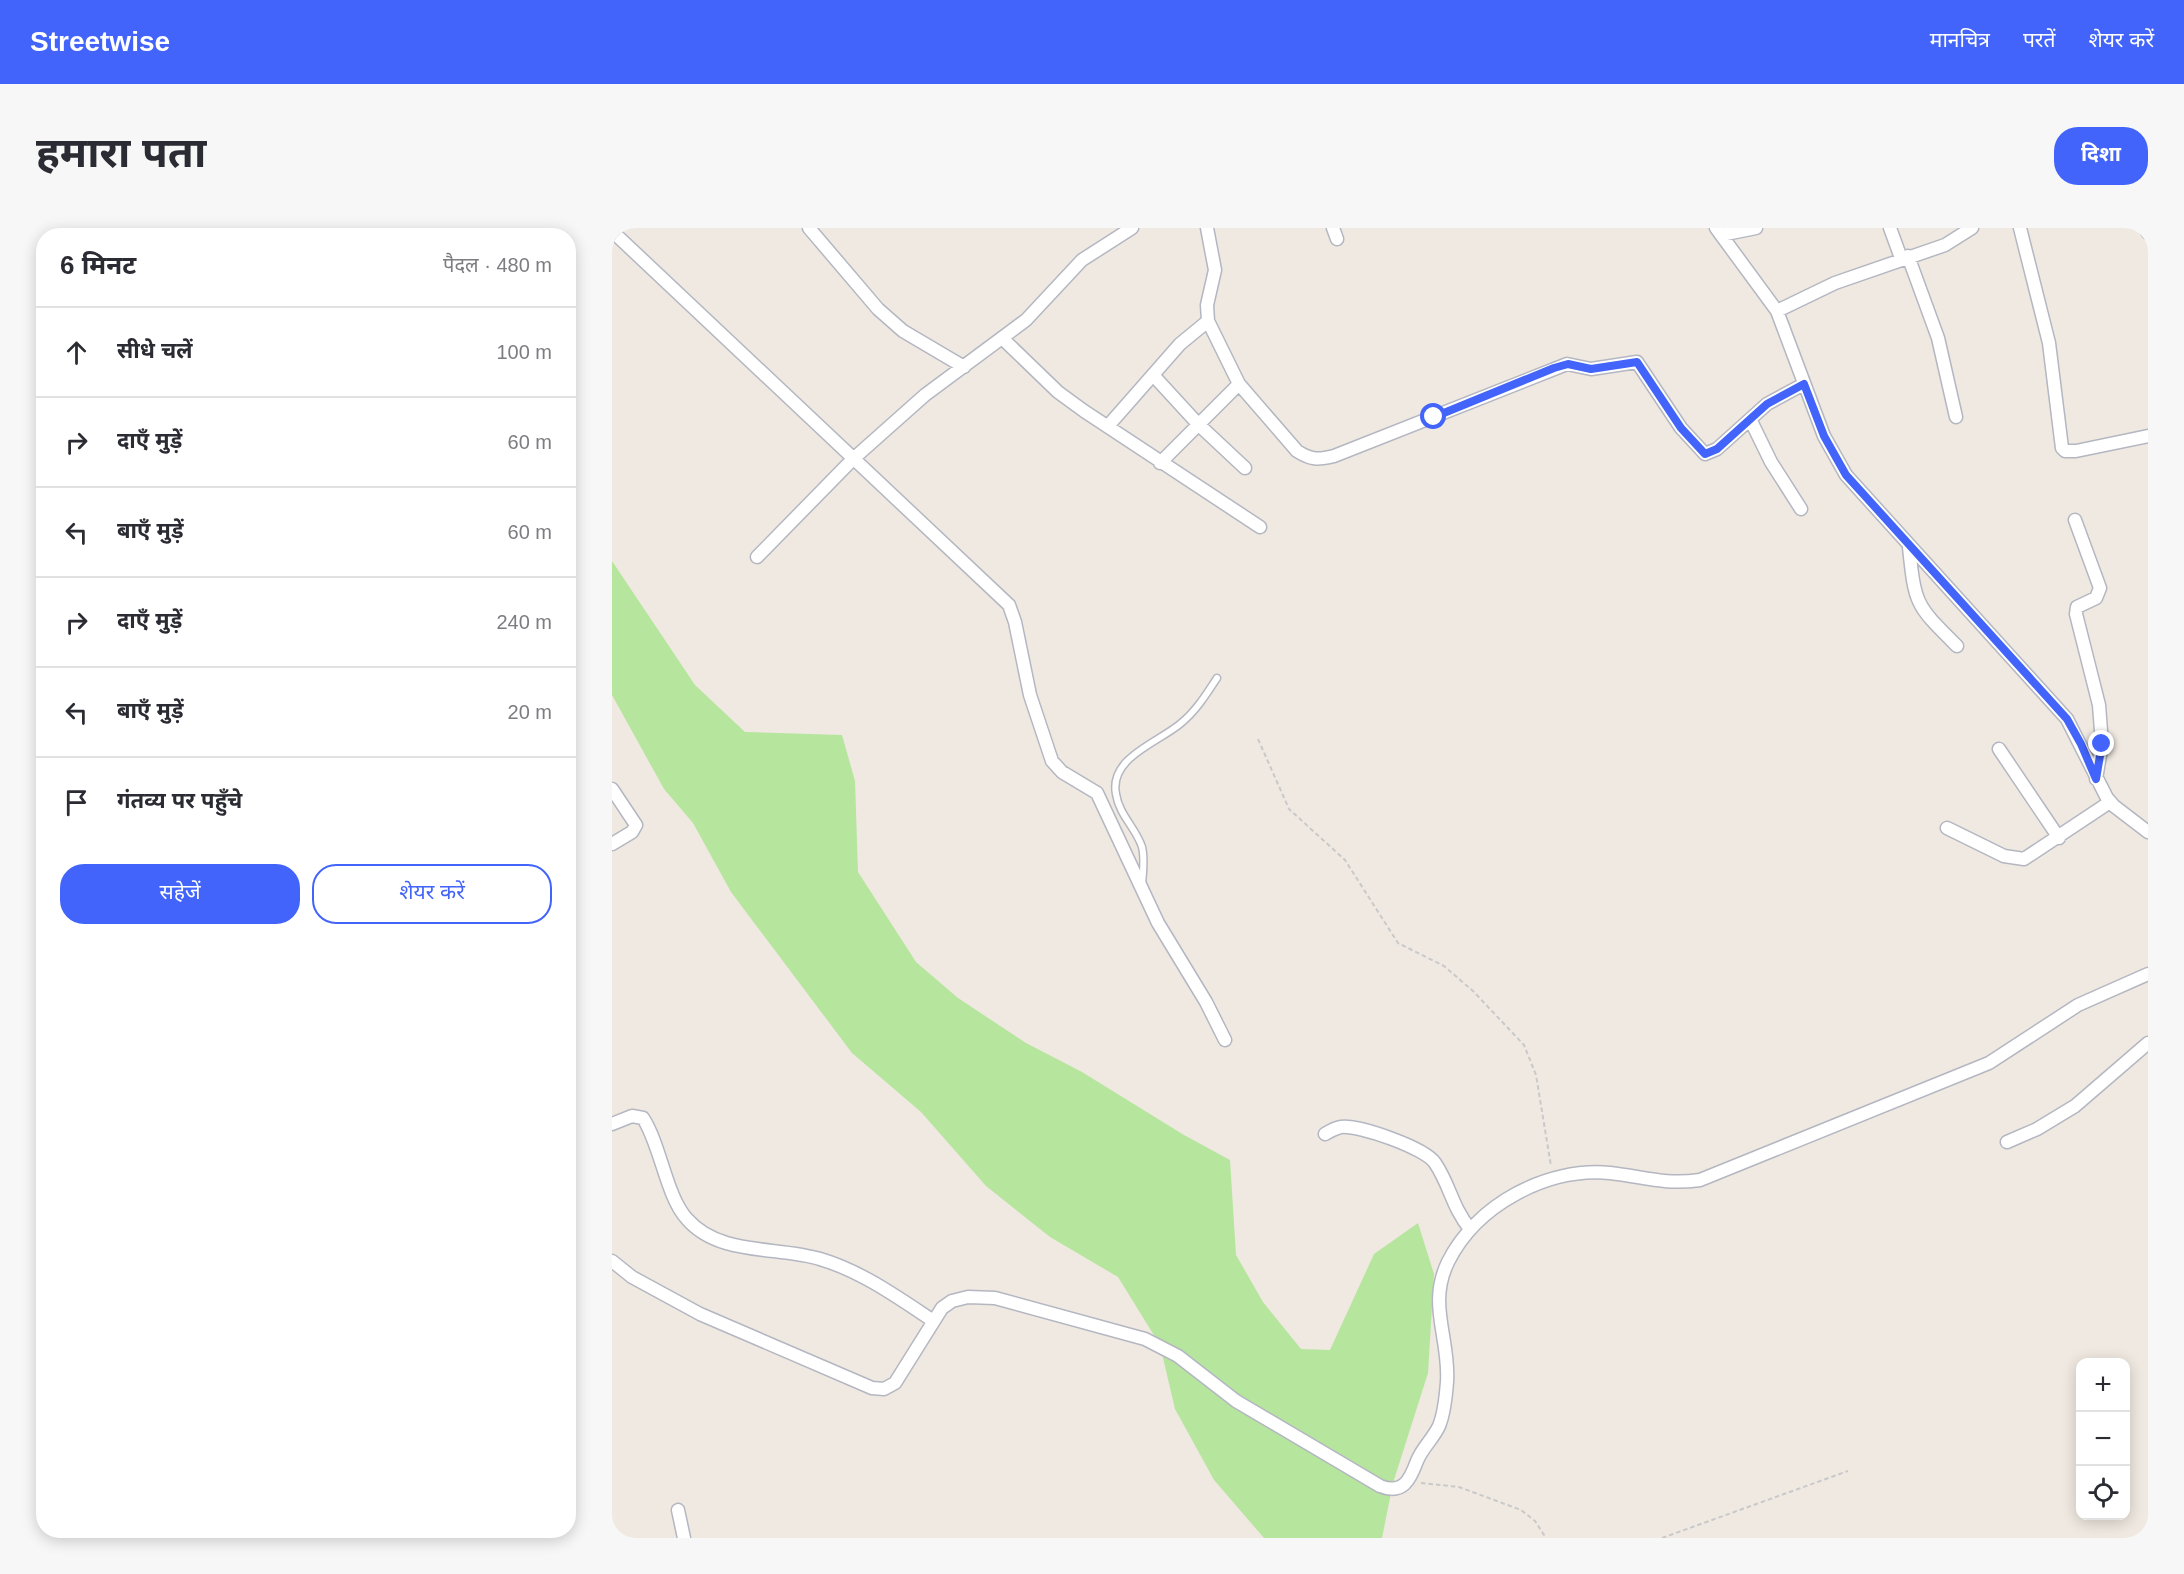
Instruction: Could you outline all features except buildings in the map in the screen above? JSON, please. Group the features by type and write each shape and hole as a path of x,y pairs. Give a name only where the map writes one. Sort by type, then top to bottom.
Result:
{"street":[{"path":"809,228 878,309 903,331 964,367"},
{"path":"757,557 853,459 925,395 1026,320 1082,260 1132,228"},
{"path":"1207,228 1215,270 1207,305 1208,321 1239,384 1297,451 1318,460 1345,452 1568,364 1591,369 1637,362 1681,428 1705,454 1717,449 1774,399 1804,384"},
{"path":"1718,231 1756,228"},
{"path":"1890,228 1905,257 1938,338 1956,417"},
{"path":"1777,310 1835,283 1945,245 1972,228"},
{"path":"2020,228 2049,343 2062,448 2065,451 2076,451 2148,436"},
{"path":"2145,228 2148,233"},
{"path":"612,231 1009,605 1016,622 1030,695 1052,761 1062,772 1097,794 1158,923 1206,1002 1225,1040"},
{"path":"1718,231 1777,310 1824,436 1846,475 2067,719 2096,779 2110,802 2148,832"},
{"path":"1108,426 1180,344 1208,321"},
{"path":"1003,339 1058,392 1160,463 1260,527"},
{"path":"1153,375 1198,424 1245,468"},
{"path":"1160,463 1239,384"},
{"path":"1751,421 1771,462 1801,509"},
{"path":"2075,520 2100,588 2096,598 2078,607 2076,614 2099,705 2102,744 2096,779"},
{"path":"1910,548 1917,602 1924,614 1957,646"},
{"path":"1999,749 2059,838"},
{"path":"612,789 636,825 632,832 612,844"},
{"path":"1947,828 2016,859 2033,855 2110,802"},
{"path":"612,1261 632,1278 700,1314 872,1388 884,1389 895,1383 903,1375 932,1320 952,1301 968,1296 995,1298 1146,1339 1178,1356 1236,1401 1380,1486 1394,1490 1409,1481 1441,1416 1448,1370 1438,1292 1449,1260 1470,1229 1490,1209 1552,1180 1598,1173 1653,1182 1678,1183 1700,1180 1989,1063 2078,1005 2148,974"},
{"path":"2007,1142 2037,1129 2075,1106 2148,1043"},
{"path":"612,1124 632,1116 643,1118 686,1218 711,1236 730,1244 821,1259 876,1284 932,1320"},
{"path":"1324,1134 1339,1127 1351,1127 1370,1131 1429,1156 1441,1173 1455,1209 1470,1229"},
{"path":"678,1510 684,1538"}],"lane":[{"path":"1142,888 1142,849 1120,809 1116,795 1117,776 1128,760 1179,725 1198,707 1217,678"}],"path":[{"path":"1258,739 1289,809 1345,860 1398,942 1444,966 1473,991 1524,1046 1536,1075 1552,1180"},
{"path":"1662,1538 1848,1471"},
{"path":"1409,1481 1458,1487 1521,1510 1535,1521 1546,1538"}],"green space":[{"path":"612,561 695,685 745,732 842,735 855,781 858,872 916,962 958,998 1026,1043 1082,1072 1184,1135 1230,1160 1236,1255 1263,1302 1301,1349 1330,1350 1374,1254 1418,1223 1434,1274 1428,1373 1393,1483 1382,1538 1264,1538 1214,1480 1175,1409 1160,1345 1118,1277 1050,1237 986,1186 921,1112 852,1053 731,892 693,823 664,789 612,695"}],"route":[{"path":"1434,417 1568,364 1591,369 1637,362 1681,428 1705,454 1717,449 1751,421 1767,404 1804,384 1824,436 1846,475 1869,504 2023,668 2067,719 2096,779 2102,744"}]}
